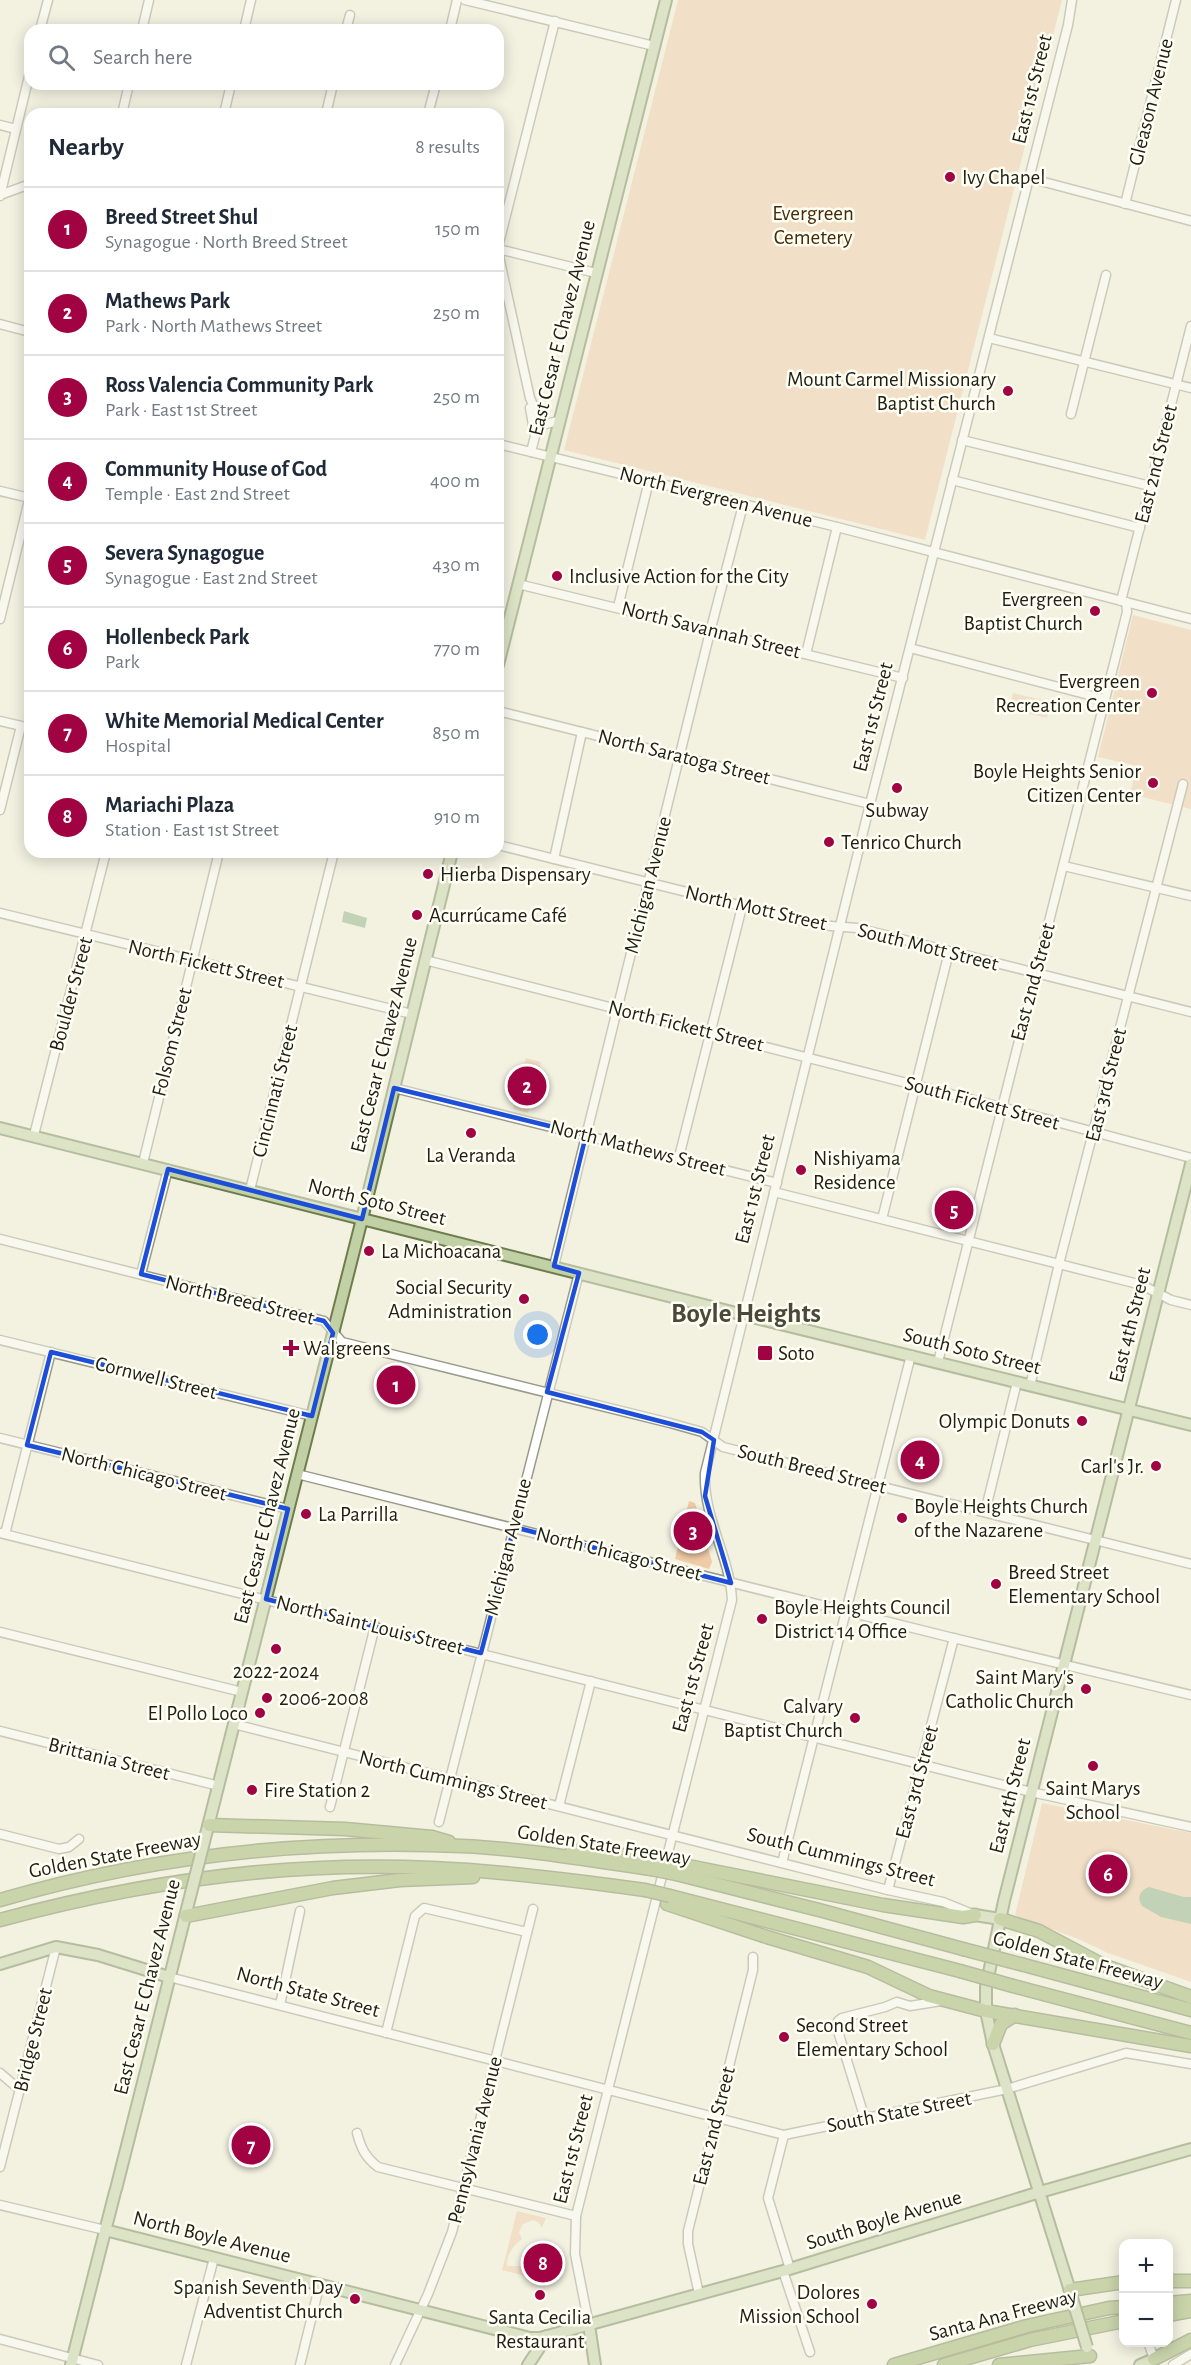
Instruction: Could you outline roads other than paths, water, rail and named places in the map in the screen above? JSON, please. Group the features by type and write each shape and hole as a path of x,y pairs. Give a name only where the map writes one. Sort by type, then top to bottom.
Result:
{"highway":[{"path":"208,1825 345,1829 432,1837 462,1846"},
{"name":"Golden State Freeway","path":"0,1898 105,1873 212,1855 322,1846 462,1846 541,1852 652,1864 677,1869 819,1910 1191,2010"},
{"name":"Golden State Freeway","path":"0,1920 89,1898 214,1877 272,1870 430,1868 540,1875 642,1892 960,1971 1191,2034"},
{"path":"677,1869 884,1905 963,1917 975,1915"},
{"path":"186,1916 333,1888 400,1880 540,1875"},
{"path":"668,1900 737,1928 868,1967 916,1991 946,2001 986,2011 1191,2046"},
{"path":"0,1925 38,1910"},
{"path":"1000,1919 1039,1931 1103,1965 1191,1997"},
{"path":"993,2044 1001,2024 1015,2015"},
{"path":"1173,2281 1191,2281"},
{"path":"1071,2294 1119,2283"},
{"path":"1173,2303 1191,2301"},
{"name":"Santa Ana Freeway","path":"894,2365 1027,2326 1119,2308"},
{"path":"1173,2313 1191,2311"},
{"name":"Santa Ana Freeway","path":"944,2365 1030,2340 1119,2322"},
{"path":"1148,2363 1191,2340"},
{"path":"999,2365 1090,2356"}],"main road":[{"name":"East Cesar E Chavez Avenue","path":"504,641 666,0"},
{"name":"East Cesar E Chavez Avenue","path":"72,2362 362,1218 450,858"},
{"name":"North Soto Street","path":"0,1128 744,1315"},
{"name":"East 4th Street","path":"1090,2356 993,2044 986,2011 986,1987 1031,1792 1191,1164"},
{"name":"South Soto Street","path":"744,1315 1191,1425"},
{"name":"South Cummings Street","path":"975,1915 1000,1919"},
{"name":"North State Street","path":"0,1964 56,1947 98,1955 169,1977"},
{"name":"South Boyle Avenue","path":"589,2325 787,2270 1040,2192 1191,2149"},
{"name":"North Boyle Avenue","path":"105,2230 321,2283 530,2338 589,2325"},
{"name":"East 1st Street","path":"589,2325 595,2365"},
{"path":"528,2365 547,2336"}],"street":[{"path":"42,24 48,0"},
{"path":"143,24 149,0"},
{"path":"245,24 251,0"},
{"path":"451,24 457,0"},
{"path":"465,0 654,46"},
{"name":"East 1st Street","path":"589,2325 575,2254 576,2216 732,1600 731,1583 705,1496 705,1473 870,804 1068,25 1072,0"},
{"name":"East 1st Street","path":"1068,25 1078,0"},
{"name":"Gleason Avenue","path":"1125,204 1176,0"},
{"path":"348,24 350,15"},
{"path":"504,225 555,21"},
{"path":"0,195 26,90"},
{"path":"123,108 128,90"},
{"path":"225,108 230,90"},
{"path":"327,108 332,90"},
{"path":"430,108 434,90"},
{"path":"0,125 16,129"},
{"path":"1029,178 1191,221"},
{"path":"0,195 24,186"},
{"path":"504,250 596,273"},
{"path":"1071,414 1106,275"},
{"path":"504,276 531,398 539,423 542,425 558,421"},
{"path":"0,324 24,330"},
{"name":"East 2nd Street","path":"938,1362 1127,612 1124,601 1140,528 1191,326"},
{"path":"988,338 1191,388"},
{"path":"531,398 535,436 531,452"},
{"path":"962,440 1150,486"},
{"name":"North Evergreen Avenue","path":"504,445 837,527 1191,619"},
{"path":"952,480 1140,528"},
{"path":"618,607 649,481"},
{"path":"0,491 24,496"},
{"name":"Michigan Avenue","path":"554,1266 710,632 744,505"},
{"path":"0,620 24,522"},
{"path":"806,654 837,527"},
{"name":"North Savannah Street","path":"518,584 903,678"},
{"path":"910,648 1104,699"},
{"name":"North Saratoga Street","path":"504,712 870,804"},
{"path":"0,721 24,727"},
{"path":"554,859 582,732"},
{"path":"0,810 24,733"},
{"name":"East 3rd Street","path":"1030,1386 1059,1264 1183,784"},
{"name":"North Mott Street","path":"504,846 742,907 830,928 840,927"},
{"name":"Boulder Street","path":"34,1135 87,935 105,858"},
{"name":"Folsom Street","path":"143,1163 218,858"},
{"name":"Cincinnati Street","path":"250,1190 333,858"},
{"path":"1064,866 1191,896"},
{"path":"679,1157 742,907"},
{"name":"North Fickett Street","path":"0,913 412,1014"},
{"name":"South Mott Street","path":"840,927 857,928 1191,1012"},
{"path":"882,1220 949,952"},
{"name":"North Fickett Street","path":"425,960 808,1057"},
{"name":"South Fickett Street","path":"808,1057 1191,1158"},
{"name":"North Mathews Street","path":"394,1088 777,1183"},
{"path":"141,1275 168,1169"},
{"path":"774,1192 1142,1286 1171,1300 1191,1305"},
{"name":"North Breed Street","path":"0,1239 324,1322 342,1342 702,1432 714,1440"},
{"name":"Michigan Avenue","path":"439,1822 579,1273"},
{"name":"Cornwell Street","path":"0,1340 312,1416"},
{"path":"2,1534 51,1352"},
{"path":"782,1863 911,1355"},
{"path":"985,1512 1017,1382"},
{"name":"North Chicago Street","path":"0,1438 288,1509"},
{"name":"South Breed Street","path":"714,1440 723,1447 1191,1564"},
{"name":"North Chicago Street","path":"297,1474 1191,1695"},
{"name":"North Saint Louis Street","path":"2,1534 921,1765 1191,1827"},
{"path":"330,1807 375,1626"},
{"path":"0,1632 242,1692"},
{"name":"East 3rd Street","path":"888,1890 954,1638"},
{"path":"560,1806 591,1681"},
{"name":"North Cummings Street","path":"234,1724 672,1836"},
{"name":"Brittania Street","path":"0,1731 219,1786"},
{"path":"0,1834 59,1849 69,1847 79,1839"},
{"name":"South Cummings Street","path":"672,1836 943,1902 975,1915"},
{"path":"386,2032 415,1916 419,1911 424,1908 527,1932"},
{"name":"Pennsylvania Avenue","path":"395,2365 446,2251 533,1908"},
{"path":"280,2005 300,1911"},
{"name":"Bridge Street","path":"0,2168 56,1947"},
{"name":"East 2nd Street","path":"699,2294 688,2244 688,2231 753,1970 753,1957"},
{"name":"North State Street","path":"169,1977 608,2088"},
{"path":"865,2119 837,2028 838,2021 897,2002 910,2006 946,2001"},
{"name":"South State Street","path":"608,2088 784,2135 1007,2089 1126,2053 1191,2064"},
{"path":"0,2073 21,2090"},
{"path":"357,2133 367,2159 378,2167 576,2216"},
{"path":"784,2135 768,2198 810,2352"},
{"name":"North Boyle Avenue","path":"0,2205 105,2230"},
{"path":"186,2365 214,2258"},
{"path":"300,2365 321,2283"},
{"path":"0,2339 72,2362 92,2364"},
{"path":"1148,2347 1148,2363"},
{"path":"1173,2365 1191,2354"}],"place":[{"name":"Ivy Chapel","path":"950,177"},
{"name":"Mount Carmel Missionary Baptist Church","path":"1008,391"},
{"name":"Inclusive Action for the City","path":"557,576"},
{"name":"Evergreen Baptist Church","path":"1095,611"},
{"name":"Evergreen Recreation Center","path":"1152,693"},
{"name":"Boyle Heights Senior Citizen Center","path":"1153,783"},
{"name":"Subway","path":"897,788"},
{"name":"Tenrico Church","path":"829,842"},
{"name":"Hierba Dispensary","path":"428,874"},
{"name":"Acurrúcame Café","path":"417,915"},
{"name":"Mathews Park","path":"527,1086"},
{"name":"La Veranda","path":"471,1133"},
{"name":"Nishiyama Residence","path":"801,1170"},
{"name":"Severa Synagogue","path":"954,1210"},
{"name":"La Michoacana","path":"369,1251"},
{"name":"Social Security Administration","path":"524,1299"},
{"name":"Walgreens","path":"291,1348"},
{"name":"Soto","path":"765,1353"},
{"name":"Breed Street Shul","path":"396,1385"},
{"name":"Olympic Donuts","path":"1082,1421"},
{"name":"Community House of God","path":"920,1460"},
{"name":"Carl's Jr.","path":"1156,1466"},
{"name":"La Parrilla","path":"306,1514"},
{"name":"Boyle Heights Church of the Nazarene","path":"902,1518"},
{"name":"Ross Valencia Community Park","path":"693,1531"},
{"name":"Breed Street Elementary School","path":"996,1584"},
{"name":"Boyle Heights Council District 14 Office","path":"762,1619"},
{"name":"2022-2024","path":"276,1649"},
{"name":"Saint Mary's Catholic Church","path":"1086,1689"},
{"name":"2006-2008","path":"267,1698"},
{"name":"El Pollo Loco","path":"260,1713"},
{"name":"Calvary Baptist Church","path":"855,1718"},
{"name":"Saint Marys School","path":"1093,1766"},
{"name":"Fire Station 2","path":"252,1790"},
{"name":"Hollenbeck Park","path":"1108,1874"},
{"name":"Second Street Elementary School","path":"784,2037"},
{"name":"White Memorial Medical Center","path":"251,2145"},
{"name":"Mariachi Plaza","path":"543,2263"},
{"name":"Santa Cecilia Restaurant","path":"540,2295"},
{"name":"Spanish Seventh Day Adventist Church","path":"355,2299"},
{"name":"Dolores Mission School","path":"872,2304"}],"district":[{"name":"Boyle Heights","path":"746,1313"}],"park label":[{"name":"Evergreen Cemetery","path":"813,225"}]}
